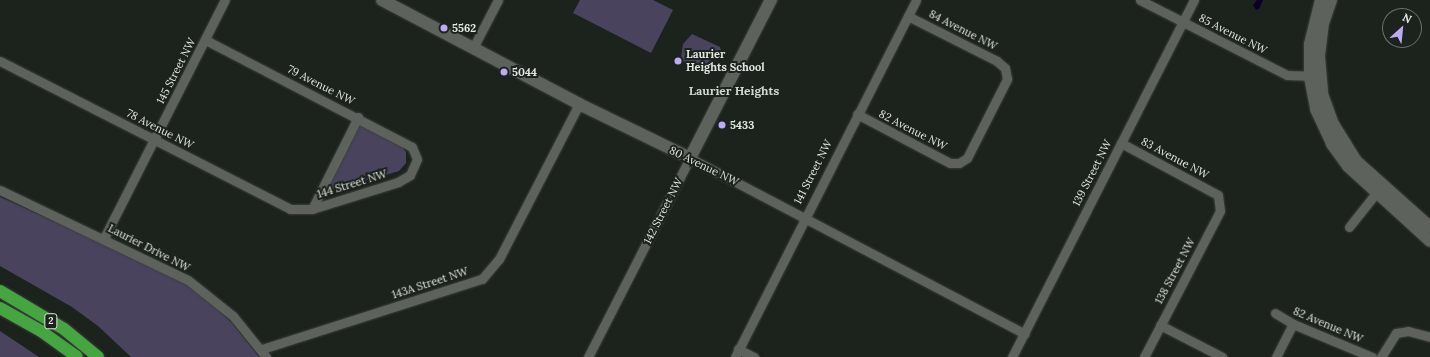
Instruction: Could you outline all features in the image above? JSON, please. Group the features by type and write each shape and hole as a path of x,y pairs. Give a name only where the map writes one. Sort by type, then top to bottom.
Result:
{"highway":[{"name":"2","path":"0,291 64,329 98,357"},
{"name":"2","path":"0,308 41,331 77,357"}],"street":[{"name":"145 Street NW","path":"104,238 225,0"},
{"name":"80 Avenue NW","path":"382,0 579,104 690,158 804,217 1025,334"},
{"path":"473,48 498,0"},
{"name":"142 Street NW","path":"588,357 771,0"},
{"name":"141 Street NW","path":"736,353 804,217 916,0"},
{"name":"85 Avenue NW","path":"1140,0 1287,75 1314,76"},
{"name":"139 Street NW","path":"1012,357 1194,0"},
{"path":"1321,0 1310,44 1316,108 1332,144 1348,166 1430,227"},
{"path":"1314,76 1321,34 1331,0"},
{"name":"84 Avenue NW","path":"908,16 997,61 1005,68 1007,79 967,158 958,163"},
{"name":"79 Avenue NW","path":"206,40 412,147 417,159"},
{"name":"78 Avenue NW","path":"0,61 290,209 312,209"},
{"name":"143A Street NW","path":"264,353 482,279 499,259 579,104"},
{"name":"82 Avenue NW","path":"857,114 950,162 958,163"},
{"name":"144 Street NW","path":"312,209 358,118"},
{"name":"83 Avenue NW","path":"1121,143 1218,195"},
{"name":"144 Street NW","path":"312,209 398,182 410,175 417,159"},
{"path":"1349,227 1380,189"},
{"path":"1380,189 1430,241"},
{"name":"Laurier Drive NW","path":"0,190 104,238 188,280 233,316 264,353"},
{"name":"138 Street NW","path":"1144,357 1220,211 1218,195"},
{"name":"82 Avenue NW","path":"1275,313 1293,324 1372,357"},
{"path":"1276,357 1293,324"},
{"path":"1160,325 1222,357"},
{"path":"1381,357 1396,333 1408,331 1430,337"},
{"path":"736,353 754,357"}],"shaded area":[{"path":"580,0 653,0 673,10 651,53 573,13"},
{"path":"1257,0 1263,0 1259,9 1256,10 1253,5"},
{"path":"692,34 720,47 721,50 709,72 691,71 681,58 683,44"},
{"path":"360,124 402,147 406,152 406,163 399,171 326,193"},
{"path":"0,197 174,276 206,299 232,323 259,357 131,357 98,326 72,307 0,266"},
{"path":"0,331 39,357 0,357"}],"place":[{"name":"5562","path":"444,28"},
{"name":"Laurier Heights School","path":"678,61"},
{"name":"5044","path":"504,72"},
{"name":"5433","path":"722,125"}],"district":[{"name":"Laurier Heights","path":"734,91"}]}
